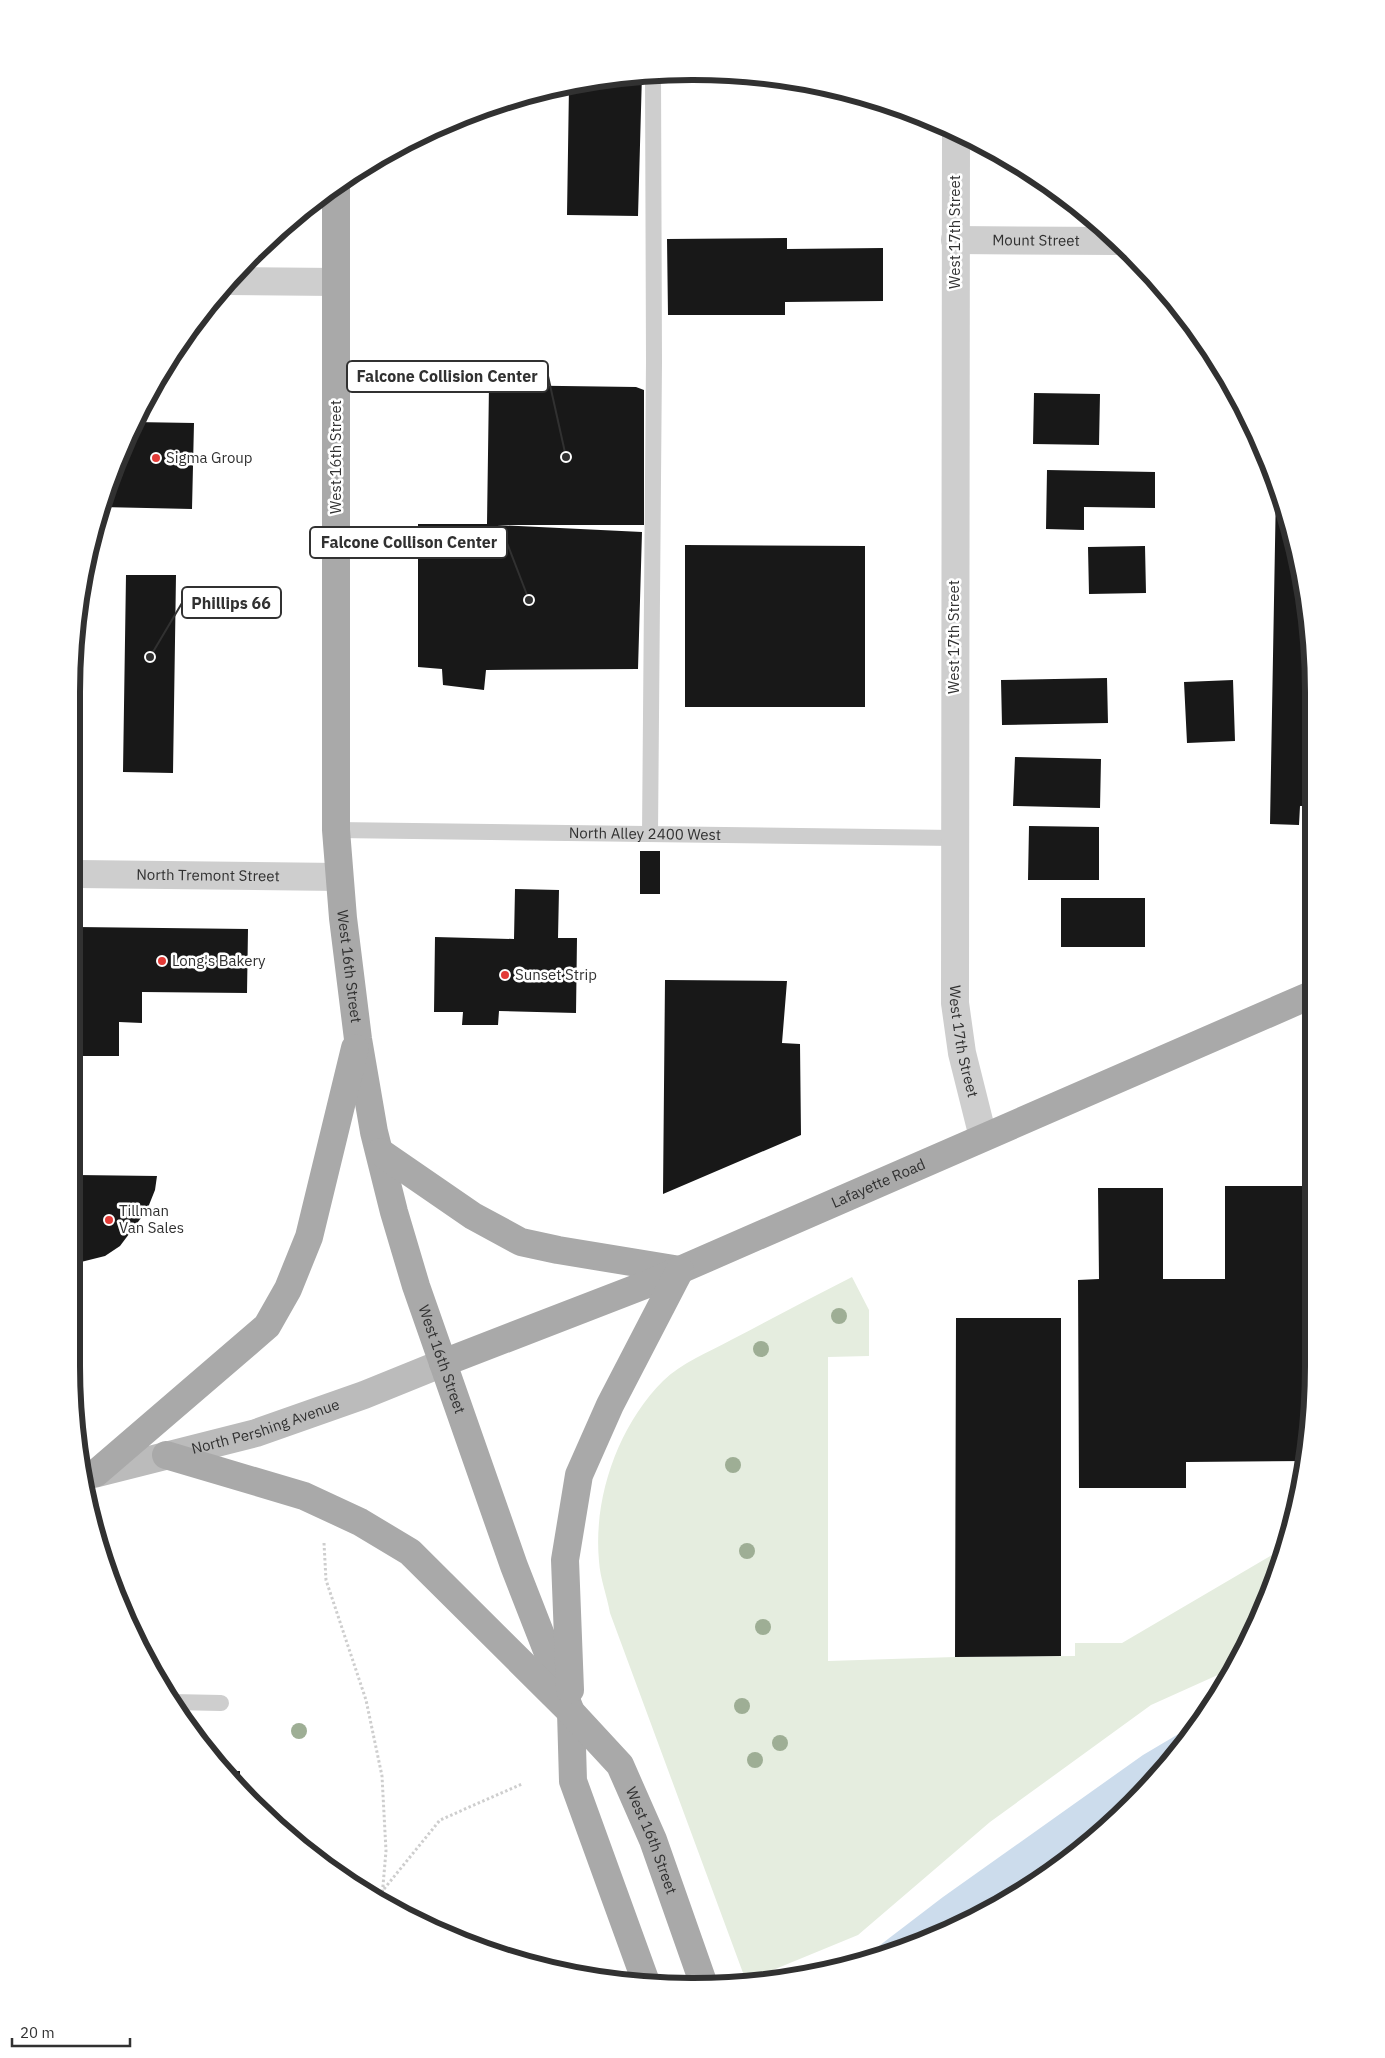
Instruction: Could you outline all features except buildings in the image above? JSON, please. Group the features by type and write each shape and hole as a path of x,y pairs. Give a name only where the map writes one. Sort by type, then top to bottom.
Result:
{"main road":[{"name":"West 16th Street","path":"336,195 336,830 349,981 374,1132 408,1261 514,1566 571,1712 573,1781 644,1976"},
{"name":"Lafayette Road","path":"443,1363 650,1283 1305,998"},
{"path":"90,1475 267,1326 288,1289 309,1237 358,1039"},
{"path":"380,1152 474,1216 521,1242 680,1270 610,1406 579,1474 565,1560 571,1712"},
{"name":"North Pershing Avenue","path":"90,1475 256,1433 364,1395 443,1363"},
{"path":"166,1455 304,1496 360,1522 410,1552 571,1712"},
{"name":"West 16th Street","path":"571,1712 620,1765 653,1840 701,1978"}],"street":[{"name":"West 17th Street","path":"956,140 955,1003 957,1029 983,1137"},
{"name":"Mount Street","path":"955,240 1106,241"},
{"path":"239,281 336,282"},
{"name":"North Tremont Street","path":"80,874 339,877"}],"lane":[{"path":"650,834 654,362 653,81"},
{"name":"North Alley 2400 West","path":"336,830 954,838"},
{"path":"181,1702 221,1703"}],"path":[{"path":"324,1541 326,1580 366,1700 382,1776 386,1851 383,1891"},
{"path":"383,1891 440,1820 522,1784"}],"shaded area":[{"path":"852,1277 869,1310 869,1356 828,1357 828,1661 1075,1656 1075,1643 1122,1643 1275,1553 1258,1600 1222,1673 1151,1705 990,1822 858,1935 763,1974 744,1976 610,1613 599,1561 600,1513 612,1464 621,1441 647,1399 663,1381 696,1358"}],"water":[{"path":"1183,1731 1126,1799 1096,1826 1033,1875 963,1915 927,1931 874,1950 943,1897 1143,1755"}],"place":[{"name":"Falcone Collision Center","path":"566,457"},
{"name":"Sigma Group","path":"156,458"},
{"name":"Falcone Collison Center","path":"529,600"},
{"name":"Phillips 66","path":"150,657"},
{"name":"Long's Bakery","path":"162,961"},
{"name":"Sunset Strip","path":"505,975"},
{"name":"Tillman Van Sales","path":"109,1220"}]}
